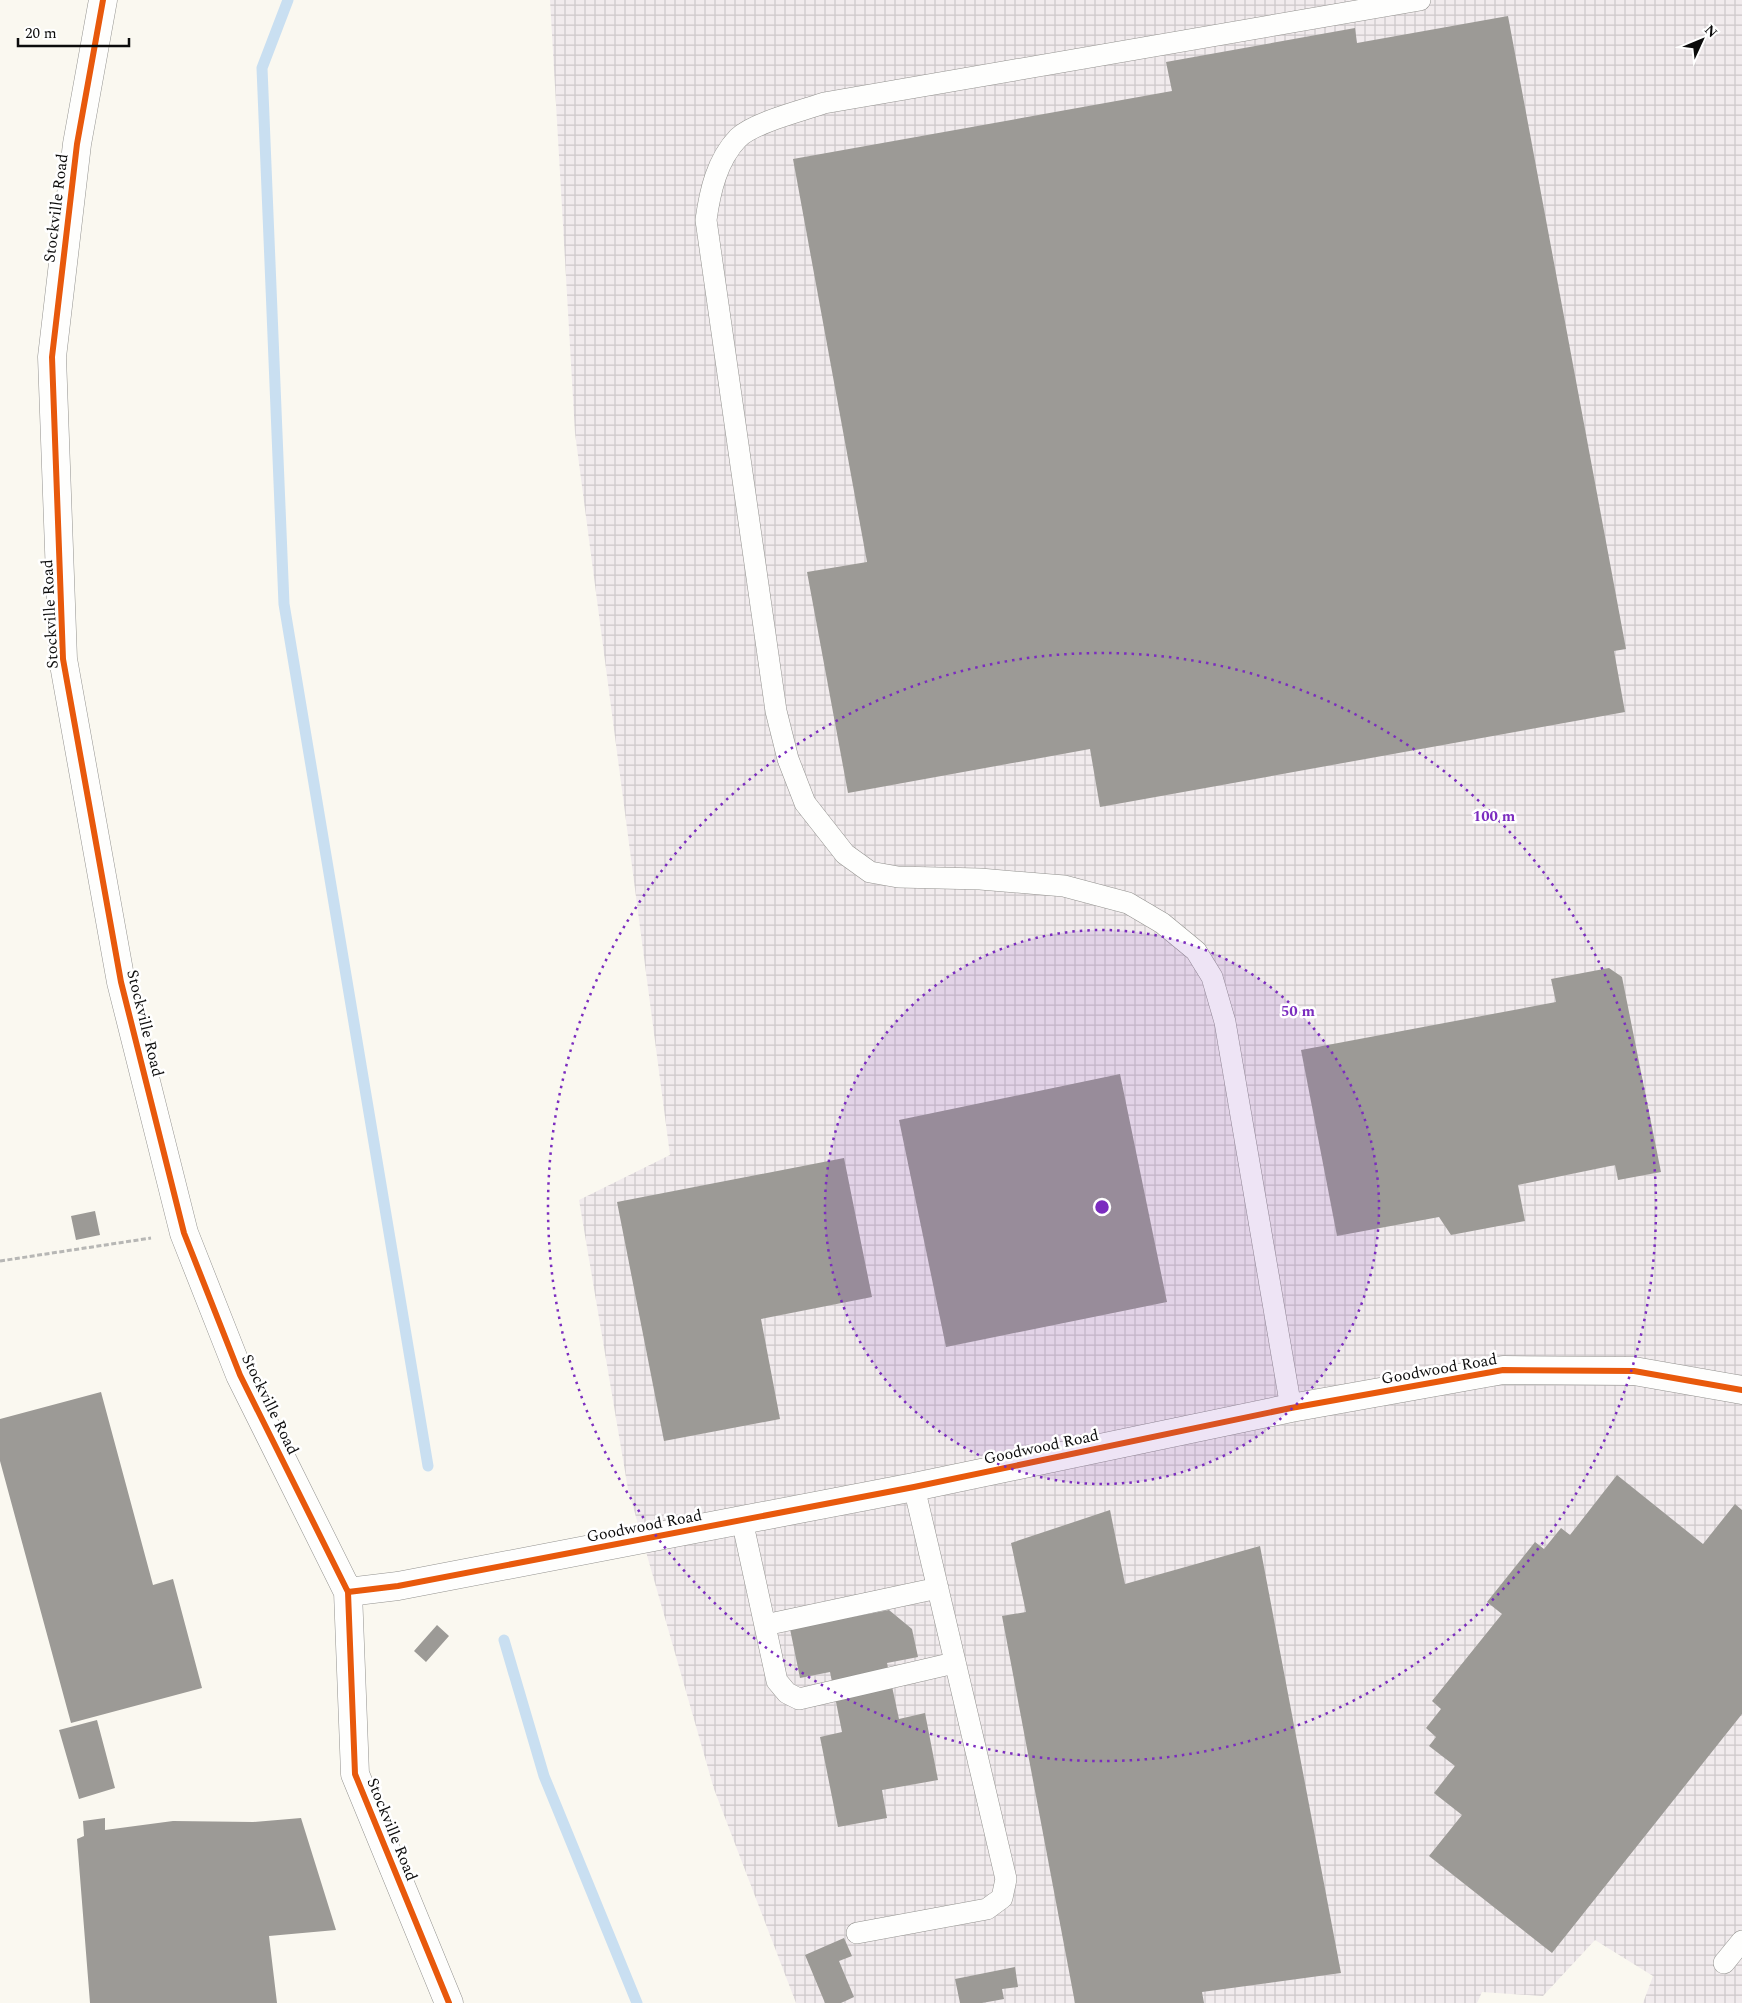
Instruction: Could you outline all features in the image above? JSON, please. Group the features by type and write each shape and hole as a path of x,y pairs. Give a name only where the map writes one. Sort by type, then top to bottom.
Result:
{"street":[{"name":"Stockville Road","path":"103,0 77,144 52,356 63,659 121,982 184,1233 240,1375 348,1592 355,1774 449,2003"},
{"name":"Goodwood Road","path":"348,1592 398,1586 914,1487 1291,1408 1503,1370 1634,1372 1742,1390"}],"lane":[{"path":"1291,1408 1225,1022 1212,977 1196,951 1162,924 1128,903 1064,886 980,879 898,877 870,872 845,854 805,803 788,759 776,710 706,220 709,197 720,163 739,138 770,121 824,103 1420,0"},
{"path":"857,1933 987,1909 1002,1898 1006,1879 914,1487"},
{"path":"742,1520 777,1681 787,1693 800,1699 954,1663"},
{"path":"765,1625 938,1588"},
{"path":"1724,1963 1742,1941"}],"path":[{"path":"0,1261 184,1233"}],"shaded area":[{"path":"550,0 1742,0 1742,2003 1643,2003 1653,1976 1595,1940 1543,1996 1482,1992 1477,2003 796,2003 714,1789 628,1489 579,1200 670,1155 575,433"}],"building":[{"path":"1508,16 1626,649 1614,651 1625,712 1100,807 1090,749 848,793 807,572 867,562 793,159 1172,91 1166,62 1355,28 1357,43"},
{"path":"1609,968 1622,977 1661,1172 1618,1180 1615,1165 1518,1185 1525,1221 1451,1235 1439,1217 1337,1236 1301,1050 1556,1002 1551,979"},
{"path":"1120,1074 1167,1302 946,1347 899,1120"},
{"path":"844,1158 872,1297 761,1319 780,1419 664,1441 617,1202"},
{"path":"95,1211 100,1235 76,1240 71,1216"},
{"path":"101,1392 153,1585 173,1579 202,1688 71,1723 0,1461 0,1419"},
{"path":"1617,1475 1703,1544 1735,1504 1742,1510 1742,1714 1552,1953 1429,1856 1462,1815 1434,1793 1455,1766 1429,1746 1436,1737 1426,1728 1441,1709 1432,1701 1502,1614 1487,1602 1535,1542 1544,1549 1561,1528 1570,1535"},
{"path":"1110,1510 1125,1584 1260,1546 1341,1973 1202,1992 1204,2003 1075,2003 1002,1616 1026,1612 1011,1543"},
{"path":"889,1610 912,1629 918,1657 887,1663 899,1719 925,1713 938,1780 882,1790 887,1818 838,1827 820,1737 842,1732 830,1672 800,1678 790,1629"},
{"path":"437,1625 449,1636 426,1662 414,1651"},
{"path":"97,1720 115,1788 79,1799 59,1730"},
{"path":"105,1818 105,1830 173,1821 253,1822 301,1818 336,1930 269,1936 277,2003 90,2003 77,1839 84,1836 83,1821"},
{"path":"844,1938 852,1956 839,1961 854,1997 841,2003 825,2003 805,1955"},
{"path":"1015,1967 1018,1987 1002,1989 1004,1999 982,2003 960,2003 955,1979"}],"waterway":[{"path":"288,0 262,68 284,604 428,1466"},
{"path":"504,1640 544,1776 637,2003"}],"cycle path":[{"path":"103,0 77,144 52,357 63,659 121,982 184,1233 240,1375 348,1592 355,1774 449,2003"},
{"path":"348,1592 398,1586 914,1487 1291,1408 1503,1370 1634,1371 1742,1390"}]}
